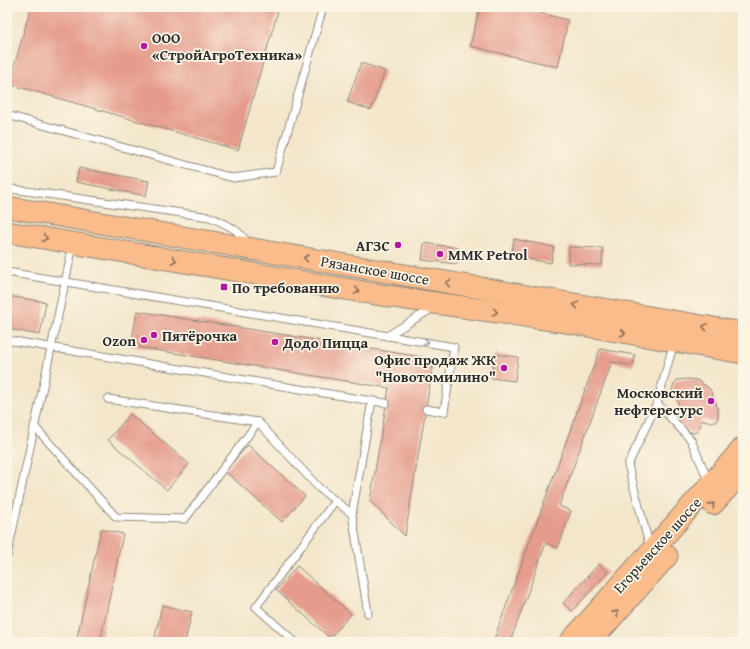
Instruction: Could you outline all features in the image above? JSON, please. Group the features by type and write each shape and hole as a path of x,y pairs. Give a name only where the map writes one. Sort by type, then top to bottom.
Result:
{"main road":[{"name":"Рязанское шоссе","path":"10,198 252,249 743,333"},
{"name":"Рязанское шоссе","path":"7,232 439,304 559,321 743,353"},
{"name":"Егорьевское шоссе","path":"570,642 711,486 743,448"},
{"name":"Егорьевское шоссе","path":"590,642 743,471"}],"lane":[{"path":"7,115 233,178 276,172 323,7"},
{"path":"7,556 74,243"},
{"path":"7,272 454,347 444,412 426,409"},
{"path":"387,336 439,304"},
{"path":"7,340 386,403"},
{"path":"651,552 628,465 657,403 674,342"},
{"path":"108,399 258,422 319,488 352,514"},
{"path":"368,613 352,514 372,401"},
{"path":"657,403 691,440 711,486"},
{"path":"34,426 116,517 185,519 258,422"},
{"path":"295,642 256,607 335,501"}],"building":[{"name":"ООО «СтройАгроТехника»","path":"31,7 279,7 238,150 9,84"},
{"path":"480,7 514,7 568,20 558,67 470,46"},
{"path":"361,63 385,71 371,110 347,102"},
{"path":"79,168 149,181 146,196 76,182"},
{"path":"514,239 554,247 551,263 511,256"},
{"path":"424,243 459,248 457,264 422,260"},
{"path":"569,247 603,248 602,265 568,264"},
{"path":"7,296 46,302 40,335 7,329"},
{"path":"137,311 434,359 405,536 370,501 389,388 131,346"},
{"path":"600,349 635,355 633,366 612,362 559,506 571,511 558,548 546,543 510,642 493,642"},
{"name":"Офис продаж ЖК \"Новотомилино\"","path":"494,354 518,357 515,381 491,378"},
{"path":"677,380 697,380 710,389 718,409 718,418 716,422 704,420 700,421 698,431 694,433 687,431 677,423 676,418 679,410 678,402 672,393 673,386"},
{"path":"130,414 189,464 167,490 108,440"},
{"path":"248,445 305,496 282,522 225,471"},
{"path":"101,529 123,534 100,642 76,642"},
{"path":"599,564 608,572 572,611 563,603"},
{"path":"297,566 351,614 330,638 276,590"},
{"path":"162,605 192,612 185,642 154,642"}],"place":[{"name":"ООО «СтройАгроТехника»","path":"144,46"},
{"name":"АГЗС","path":"398,245"},
{"name":"MMK Petrol","path":"440,254"},
{"name":"По требованию","path":"224,287"},
{"name":"Пятёрочка","path":"154,335"},
{"name":"Ozon","path":"144,340"},
{"name":"Додо Пицца","path":"275,342"},
{"name":"Офис продаж ЖК \"Новотомилино\"","path":"504,368"},
{"name":"Московский нефтересурс","path":"711,401"}]}
